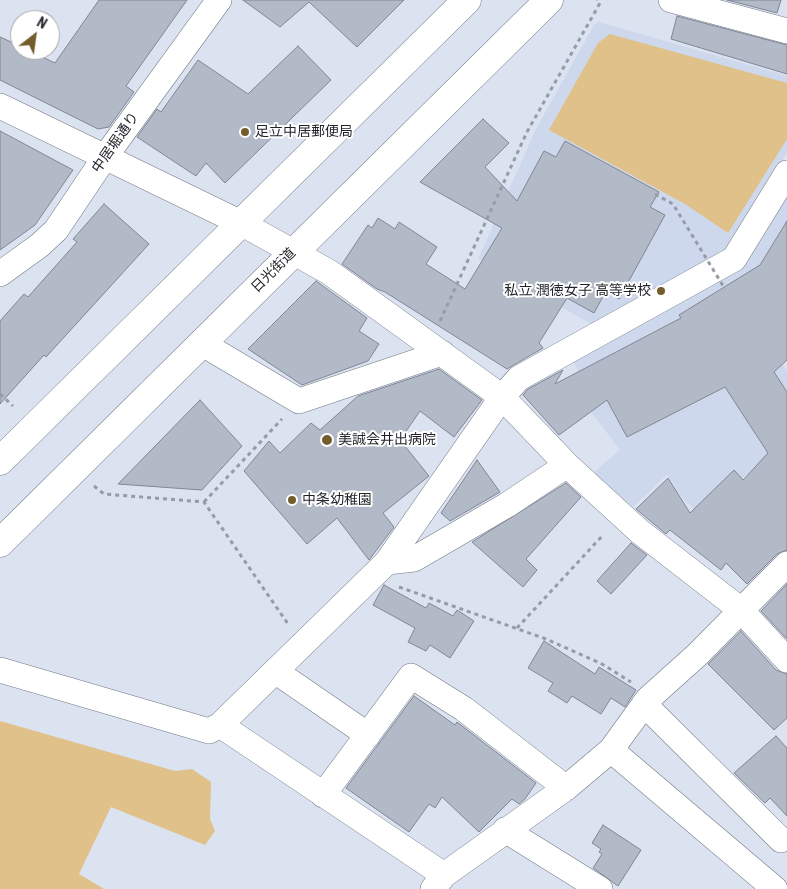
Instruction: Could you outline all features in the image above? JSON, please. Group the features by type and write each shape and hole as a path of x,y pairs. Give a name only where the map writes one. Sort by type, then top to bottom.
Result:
{"highway":[{"path":"0,462 467,0"},
{"name":"日光街道","path":"0,543 550,0"}],"street":[{"name":"中居堀通り","path":"0,274 40,246 56,230 105,158 219,0"},
{"path":"671,0 787,31"},
{"path":"0,106 241,223 329,272 502,397 567,465 622,515 741,610 787,660"},
{"path":"0,670 209,731 220,726 380,570 502,397 519,378 734,259 787,173"},
{"path":"201,343 299,401 436,348"},
{"path":"380,570 414,559 507,505 567,465"},
{"path":"220,726 323,795 438,882 505,830 566,788 611,750 647,700 697,655 787,564"},
{"path":"276,671 368,735"},
{"path":"323,795 411,676 464,709 566,788"},
{"path":"647,700 781,840"},
{"path":"611,750 775,889"},
{"path":"505,830 600,889"}],"path":[{"path":"436,348 527,132 600,3 597,0"},
{"path":"655,194 673,204 725,289"},
{"path":"0,394 12,406"},
{"path":"204,502 299,401"},
{"path":"74,470 104,494 204,502"},
{"path":"204,502 267,591 302,647"},
{"path":"517,628 622,515"},
{"path":"380,570 602,664 647,700"}],"shaded area":[{"name":"私立 潤徳女子 高等学校","path":"599,22 787,76 787,153 776,172 787,179 787,325 768,343 787,371 787,511 756,465 704,517 684,500 667,475 633,507 593,473 620,450 573,388 583,381 572,358 603,341 591,324 478,259 536,129 594,25"},
{"path":"610,34 787,83 787,139 728,233 685,204 549,130 598,43"},
{"path":"0,721 175,771 192,769 211,782 210,819 215,831 205,845 111,807 79,874 104,889 0,889"}],"building":[{"path":"99,0 187,0 126,86 134,92 109,127 98,129 0,80 0,37 10,42 10,60 49,60 55,63 60,60 60,56"},
{"path":"243,0 404,0 357,47 309,2 280,27"},
{"path":"727,0 781,0 777,13"},
{"path":"677,16 787,45 787,74 671,39"},
{"path":"298,46 331,80 225,183 206,163 196,176 137,137 157,109 161,112 198,60 248,94"},
{"path":"483,119 509,143 485,167 517,201 544,151 556,157 565,141 659,192 650,207 665,215 619,299 606,291 594,313 567,298 539,343 543,348 507,369 385,292 377,289 342,264 368,225 372,228 378,218 395,229 399,222 437,247 426,264 465,289 502,228 420,182"},
{"path":"0,131 73,170 35,225 0,250"},
{"path":"104,204 149,244 46,357 44,355 0,404 0,321 24,294 28,297 77,242 73,239"},
{"path":"787,221 787,360 774,372 787,392 787,550 777,554 747,584 726,563 721,570 670,530 666,534 636,509 668,478 690,513 734,470 743,480 768,453 725,387 627,437 607,400 559,435 523,395 528,389 563,370 555,384 681,318 679,315 760,265"},
{"path":"316,281 367,318 359,331 379,344 368,361 302,385 248,349"},
{"path":"439,369 482,400 454,437 420,411 400,440 429,476 383,513 394,527 369,560 337,518 307,544 244,471 269,441 280,453 311,423 320,430 358,396"},
{"path":"200,400 242,446 202,490 118,484"},
{"path":"477,460 500,492 450,521 441,513"},
{"path":"566,483 581,497 526,559 537,570 523,587 472,542"},
{"path":"631,543 647,555 611,594 597,581"},
{"path":"787,584 787,639 761,611"},
{"path":"384,585 426,608 429,603 453,616 457,610 474,621 450,658 430,645 426,651 408,642 415,628 373,605"},
{"path":"741,631 776,670 787,674 787,718 774,730 708,664"},
{"path":"544,641 595,674 599,667 636,690 625,707 611,698 601,714 572,696 567,703 548,691 553,683 528,668"},
{"path":"414,696 455,725 457,722 536,783 525,799 519,804 512,799 479,832 442,797 435,808 429,804 409,832 346,788"},
{"path":"776,736 787,748 787,816 770,798 765,803 734,773"},
{"path":"603,825 641,850 618,886 593,868 602,854 599,852 601,849 592,843"}],"place":[{"name":"足立中居郵便局","path":"245,132"},
{"name":"私立 潤徳女子 高等学校","path":"661,291"},
{"name":"美誠会井出病院","path":"327,440"},
{"name":"中条幼稚園","path":"292,500"}]}
